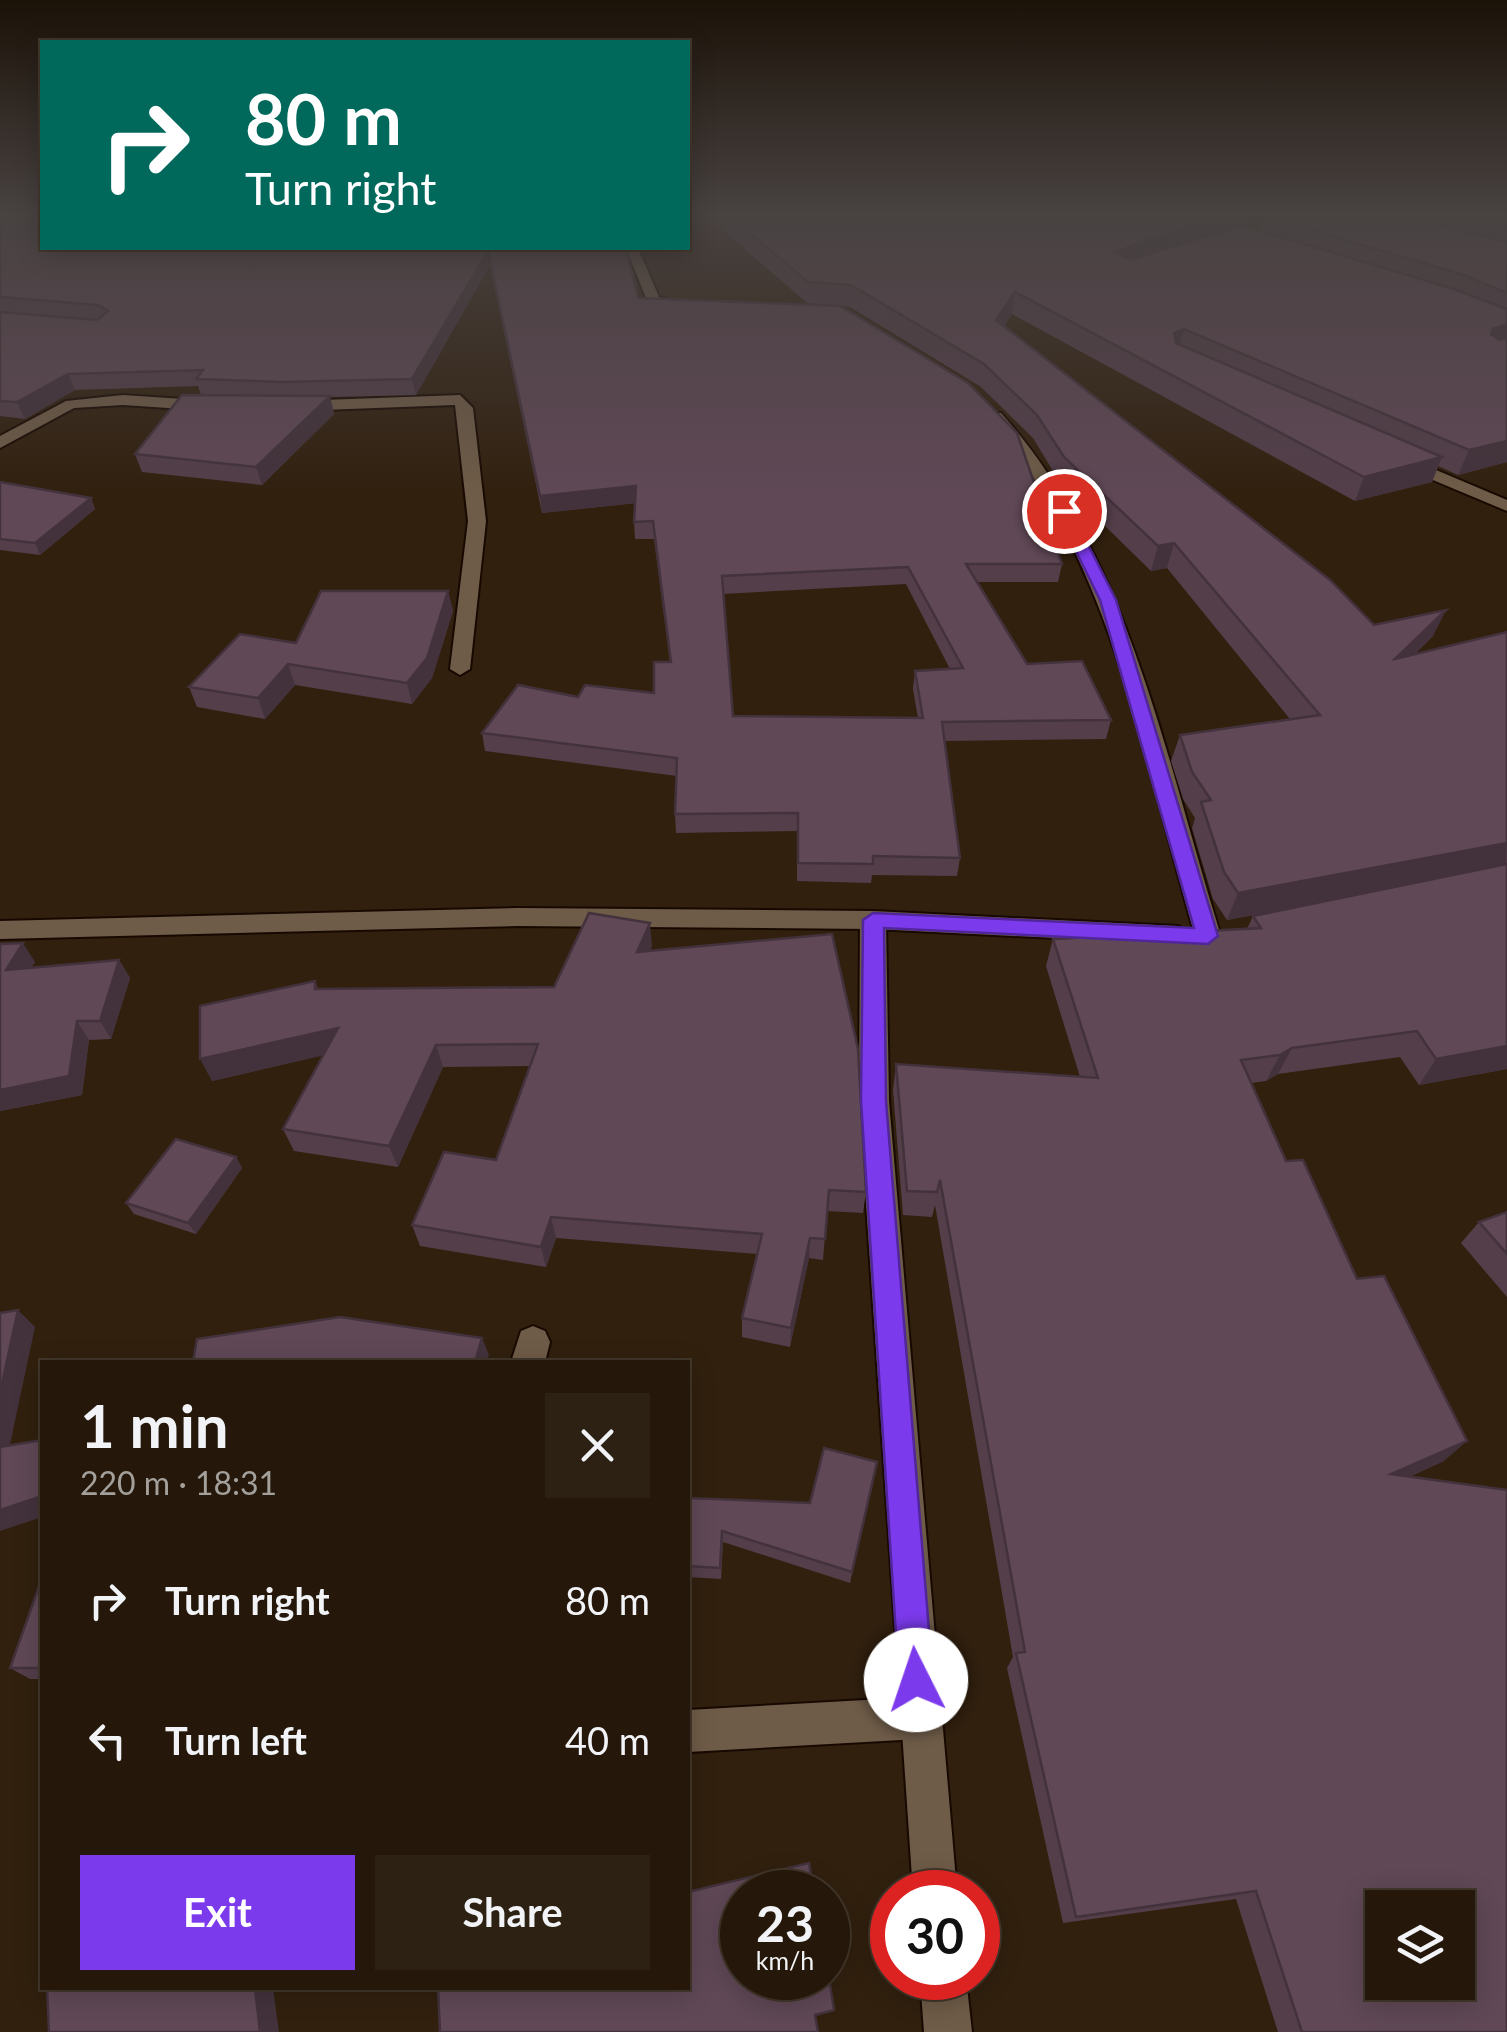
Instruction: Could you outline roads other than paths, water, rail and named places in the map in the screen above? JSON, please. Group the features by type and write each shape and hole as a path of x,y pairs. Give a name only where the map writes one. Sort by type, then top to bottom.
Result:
{"street":[{"path":"669,306 703,308"},
{"path":"0,443 71,404 93,400 234,407"},
{"path":"286,407 460,400 477,521 460,669"},
{"path":"0,930 517,917 873,920 1217,934 1108,600 1084,544 1024,444 985,406"},
{"path":"1382,452 1507,506"},
{"path":"873,920 874,1101 933,1870"},
{"path":"690,1732 919,1718"},
{"path":"945,2000 948,2032"}]}
